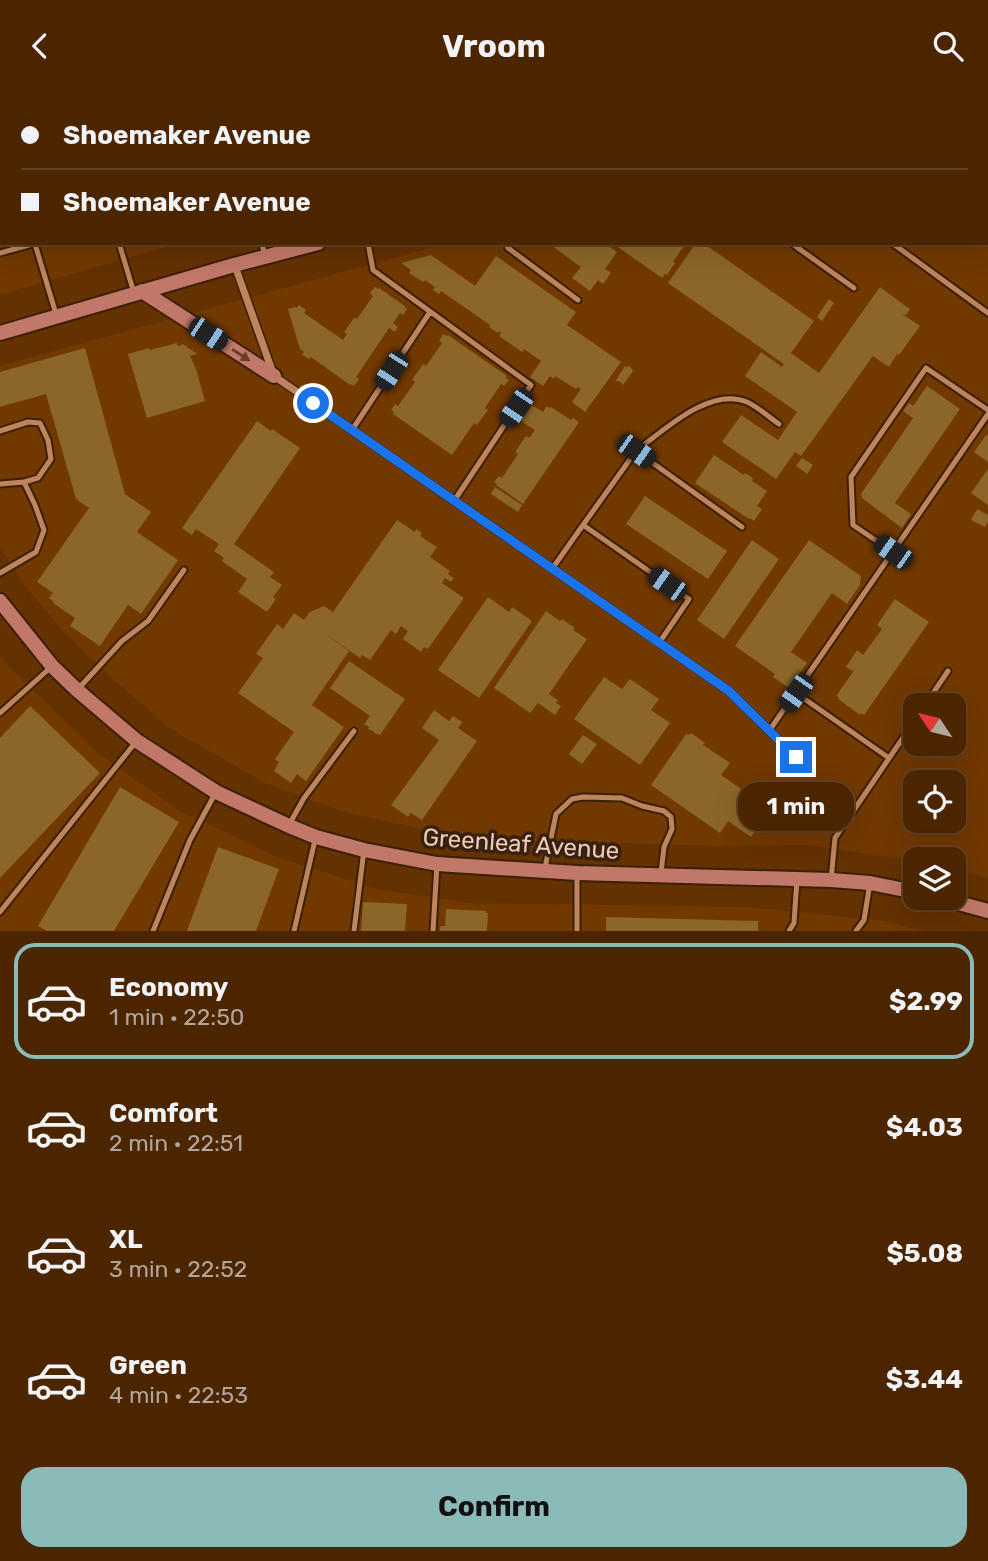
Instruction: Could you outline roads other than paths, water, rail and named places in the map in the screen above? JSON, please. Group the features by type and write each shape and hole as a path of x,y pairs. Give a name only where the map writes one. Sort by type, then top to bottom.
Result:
{"main road":[{"path":"0,333 234,265 263,250 302,245"},
{"path":"138,292 274,376"},
{"name":"Greenleaf Avenue","path":"1,605 52,666 137,741 216,792 316,837 437,865 577,873 831,880 903,890"},
{"path":"966,905 988,911"}],"street":[{"path":"234,265 274,376 729,691 796,757"}],"lane":[{"path":"0,253 29,245"},
{"path":"37,245 56,316"},
{"path":"120,245 138,292"},
{"path":"368,245 373,270 531,385 454,501"},
{"path":"507,245 578,300"},
{"path":"794,245 855,288"},
{"path":"895,245 988,313"},
{"path":"352,430 430,312"},
{"path":"769,731 893,552 988,412 926,368 851,477 853,525 893,552"},
{"path":"552,569 636,451 691,411 718,400 733,400 746,402 779,424"},
{"path":"0,431 28,422 40,423 48,440 51,459 38,478 0,484"},
{"path":"636,451 742,527"},
{"path":"0,573 36,552 44,530 24,482"},
{"path":"583,525 689,599 659,643"},
{"path":"77,690 122,641 148,621 184,570"},
{"path":"0,713 52,666"},
{"path":"933,693 948,671"},
{"path":"796,693 889,758"},
{"path":"289,826 304,797 354,731"},
{"path":"831,880 835,838 903,738"},
{"path":"0,912 137,741"},
{"path":"153,931 190,840 216,792"},
{"path":"544,871 556,814 572,799 583,797 622,798 664,811 671,817 672,829 664,847 661,874"},
{"path":"294,931 316,837"},
{"path":"354,931 364,850"},
{"path":"433,931 437,865"},
{"path":"577,873 577,931"},
{"path":"789,931 794,923 797,879"},
{"path":"856,931 864,920 870,884"}]}
